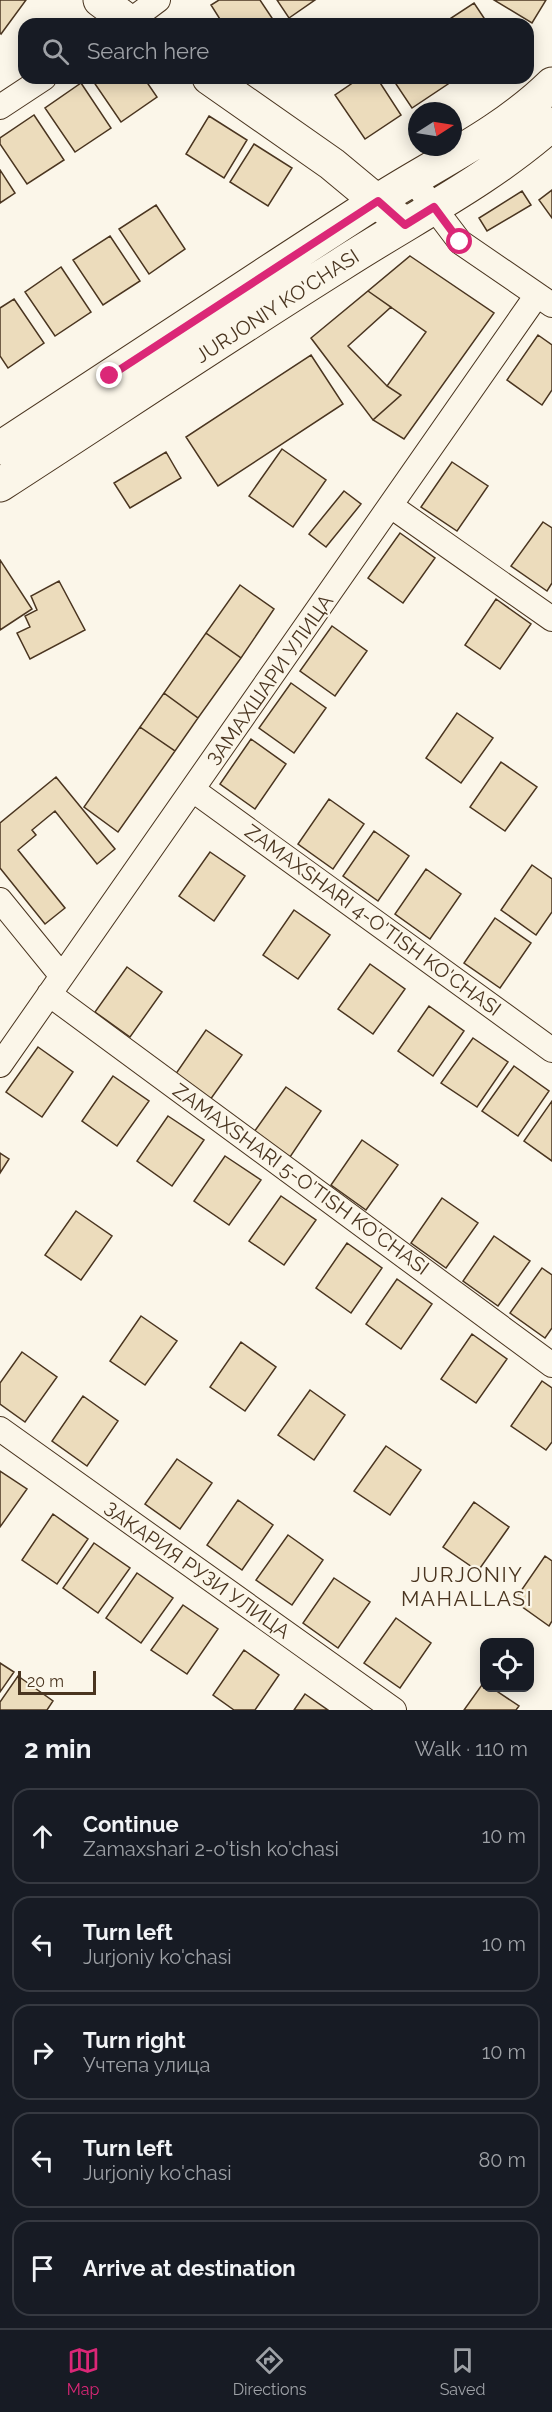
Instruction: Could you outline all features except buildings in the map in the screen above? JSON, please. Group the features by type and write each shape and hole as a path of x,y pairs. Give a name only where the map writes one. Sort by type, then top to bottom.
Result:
{"main road":[{"path":"100,0 123,18"},
{"path":"218,84 332,164 405,225"},
{"name":"JURJONIY KO'CHASI","path":"0,448 378,201 479,142 525,108 552,84"},
{"name":"JURJONIY KO'CHASI","path":"0,485 340,264 498,167 552,124"}],"street":[{"path":"135,18 158,0"},
{"path":"0,107 35,84"},
{"path":"413,180 460,242 545,300"},
{"name":"ЗАМАХШАРИ УЛИЦА","path":"0,1065 391,506 545,300"},
{"path":"391,506 552,619"},
{"name":"ZAMAXSHARI 4-O'TISH KO'CHASI","path":"193,790 552,1050"},
{"name":"ZAMAXSHARI 5-O'TISH KO'CHASI","path":"0,900 55,984 552,1365"},
{"name":"ЗАКАРИЯ РУЗИ УЛИЦА","path":"0,1429 394,1710"}],"district":[{"name":"JURJONIY MAHALLASI","path":"467,1586"}],"route":[{"path":"110,376 378,201 405,225 434,207 460,242"}]}
